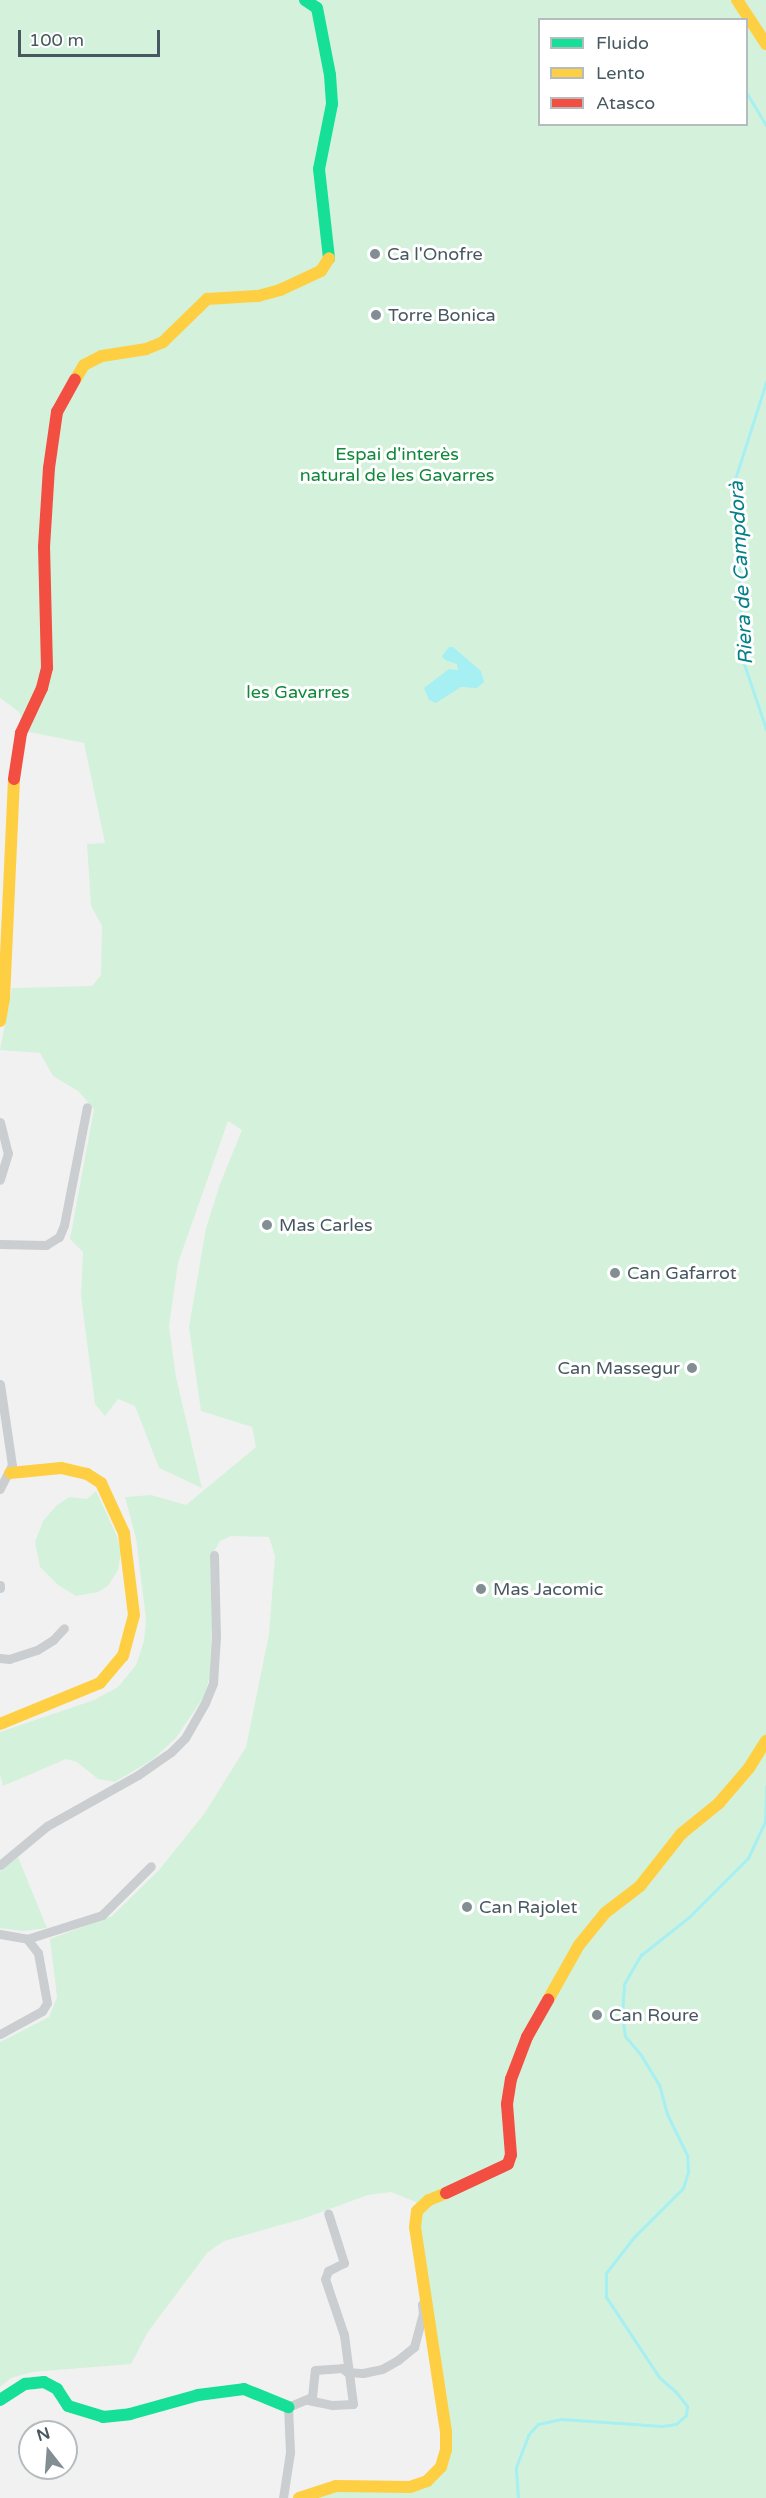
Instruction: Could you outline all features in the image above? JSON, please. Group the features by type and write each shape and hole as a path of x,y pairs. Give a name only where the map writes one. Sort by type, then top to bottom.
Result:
{"main road":[{"path":"0,1021 14,790 21,733 42,688 47,668 44,548 57,412 84,365 102,356 146,349 163,342 195,308 207,299 258,296 280,290 306,280 321,271 330,259 319,169 333,104 330,75 317,8 305,0"},
{"path":"737,0 766,44"},
{"path":"0,1725 100,1683 123,1656 134,1615 125,1540 111,1501 100,1483 87,1474 61,1468 10,1473"},
{"path":"299,2498 336,2486 410,2487 435,2475 444,2459 446,2432 415,2227 417,2211 422,2204 435,2196 489,2175 508,2163 511,2155 507,2104 511,2079 527,2037 579,1945 605,1913 645,1880 681,1834 719,1803 749,1768 766,1741"},
{"path":"0,2400 26,2384 44,2382 57,2389 73,2409 103,2416 130,2414 198,2395 244,2389 288,2407"}],"street":[{"path":"0,1244 46,1245 59,1237 64,1225 87,1107"},
{"path":"0,1122 8,1153 0,1180"},
{"path":"0,1384 11,1458 10,1473 0,1489"},
{"path":"1,1862 47,1826 149,1768 185,1738 205,1703 213,1683 216,1637 214,1556"},
{"path":"0,1658 9,1659 37,1650 64,1628"},
{"path":"0,1934 27,1939 108,1912 152,1866"},
{"path":"0,2034 45,2008 47,1997 41,1964 33,1945 27,1939"},
{"path":"308,2400 332,2406 353,2404 347,2372 344,2335 325,2279 328,2271 344,2263 328,2213"},
{"path":"283,2498 290,2452 288,2407 308,2400 315,2392 315,2370 342,2368 347,2372 382,2369 414,2346 423,2314 420,2289 423,2276"}],"green space":[{"name":"Espai d'interès natural de les Gavarres","path":"0,0 766,0 766,2498 302,2498 321,2490 395,2491 445,2467 438,2365 416,2202 391,2192 368,2195 302,2219 224,2241 207,2253 148,2332 131,2364 32,2372 11,2378 0,2387 0,2042 49,2017 57,1997 50,1939 112,1916 159,1870 204,1814 246,1747 269,1634 275,1556 269,1537 231,1536 220,1541 210,1558 212,1625 210,1675 205,1695 176,1738 152,1760 115,1782 98,1779 77,1762 66,1759 3,1786 0,1774 0,1732 94,1700 118,1687 136,1665 144,1641 146,1619 136,1538 125,1497 151,1495 186,1505 256,1447 252,1427 201,1411 189,1327 206,1228 220,1184 242,1130 228,1121 178,1263 169,1326 176,1377 202,1488 159,1468 135,1406 118,1399 105,1416 95,1404 81,1296 83,1252 70,1239 94,1109 78,1091 53,1076 40,1053 0,1050 12,988 92,986 101,975 102,926 91,906 87,844 105,843 84,743 29,732 19,712 0,698"},
{"path":"96,1491 117,1536 121,1552 118,1570 108,1586 98,1592 76,1596 58,1585 40,1567 35,1542 43,1521 56,1506 69,1497 87,1499"},
{"path":"18,1857 47,1928 24,1931 0,1928 0,1871"}],"water":[{"path":"449,647 453,647 481,671 484,682 477,688 461,687 436,703 429,700 424,688 449,669 458,670 457,664 445,660 442,656"}],"waterway":[{"name":"Riera de Campdorà","path":"748,95 766,125"},
{"name":"Riera de Campdorà","path":"766,382 735,479 743,661 766,729"},
{"path":"518,2498 516,2467 528,2435 538,2424 561,2419 662,2426 676,2424 686,2415 687,2406 676,2392 659,2377 606,2297 606,2273 634,2237 683,2188 688,2172 687,2155 667,2114 659,2085 641,2055 625,2036 622,2015 624,1984 641,1955 689,1917 748,1858 765,1822 766,1786"}],"traffic: fast":[{"path":"305,0 317,8 330,75 332,104 319,169 329,258"},
{"path":"0,2400 25,2384 44,2382 57,2389 68,2406 103,2417 130,2414 198,2395 244,2389 288,2407"}],"traffic: slow":[{"path":"737,0 766,44"},
{"path":"75,380 84,365 102,356 146,349 163,342 207,299 258,296 280,290 321,271 329,258"},
{"path":"0,1021 4,999 14,779"},
{"path":"0,1724 100,1683 123,1656 134,1615 124,1533 101,1483 87,1474 61,1468 10,1473"},
{"path":"548,2000 579,1945 605,1913 640,1886 681,1834 719,1803 749,1768 766,1741"},
{"path":"299,2498 336,2486 410,2487 427,2481 441,2467 446,2450 446,2432 415,2227 417,2211 429,2200 446,2193"}],"traffic: jam":[{"path":"14,779 21,733 42,688 47,668 44,547 49,468 57,412 75,380"},
{"path":"446,2193 508,2164 511,2155 507,2104 511,2079 527,2037 548,2000"}],"place":[{"name":"Ca l'Onofre","path":"375,254"},
{"name":"Torre Bonica","path":"376,315"},
{"name":"Mas Carles","path":"267,1225"},
{"name":"Can Gafarrot","path":"615,1273"},
{"name":"Can Massegur","path":"692,1368"},
{"name":"Mas Jacomic","path":"481,1589"},
{"name":"Can Rajolet","path":"467,1907"},
{"name":"Can Roure","path":"597,2015"}],"park label":[{"name":"les Gavarres","path":"298,692"}]}
